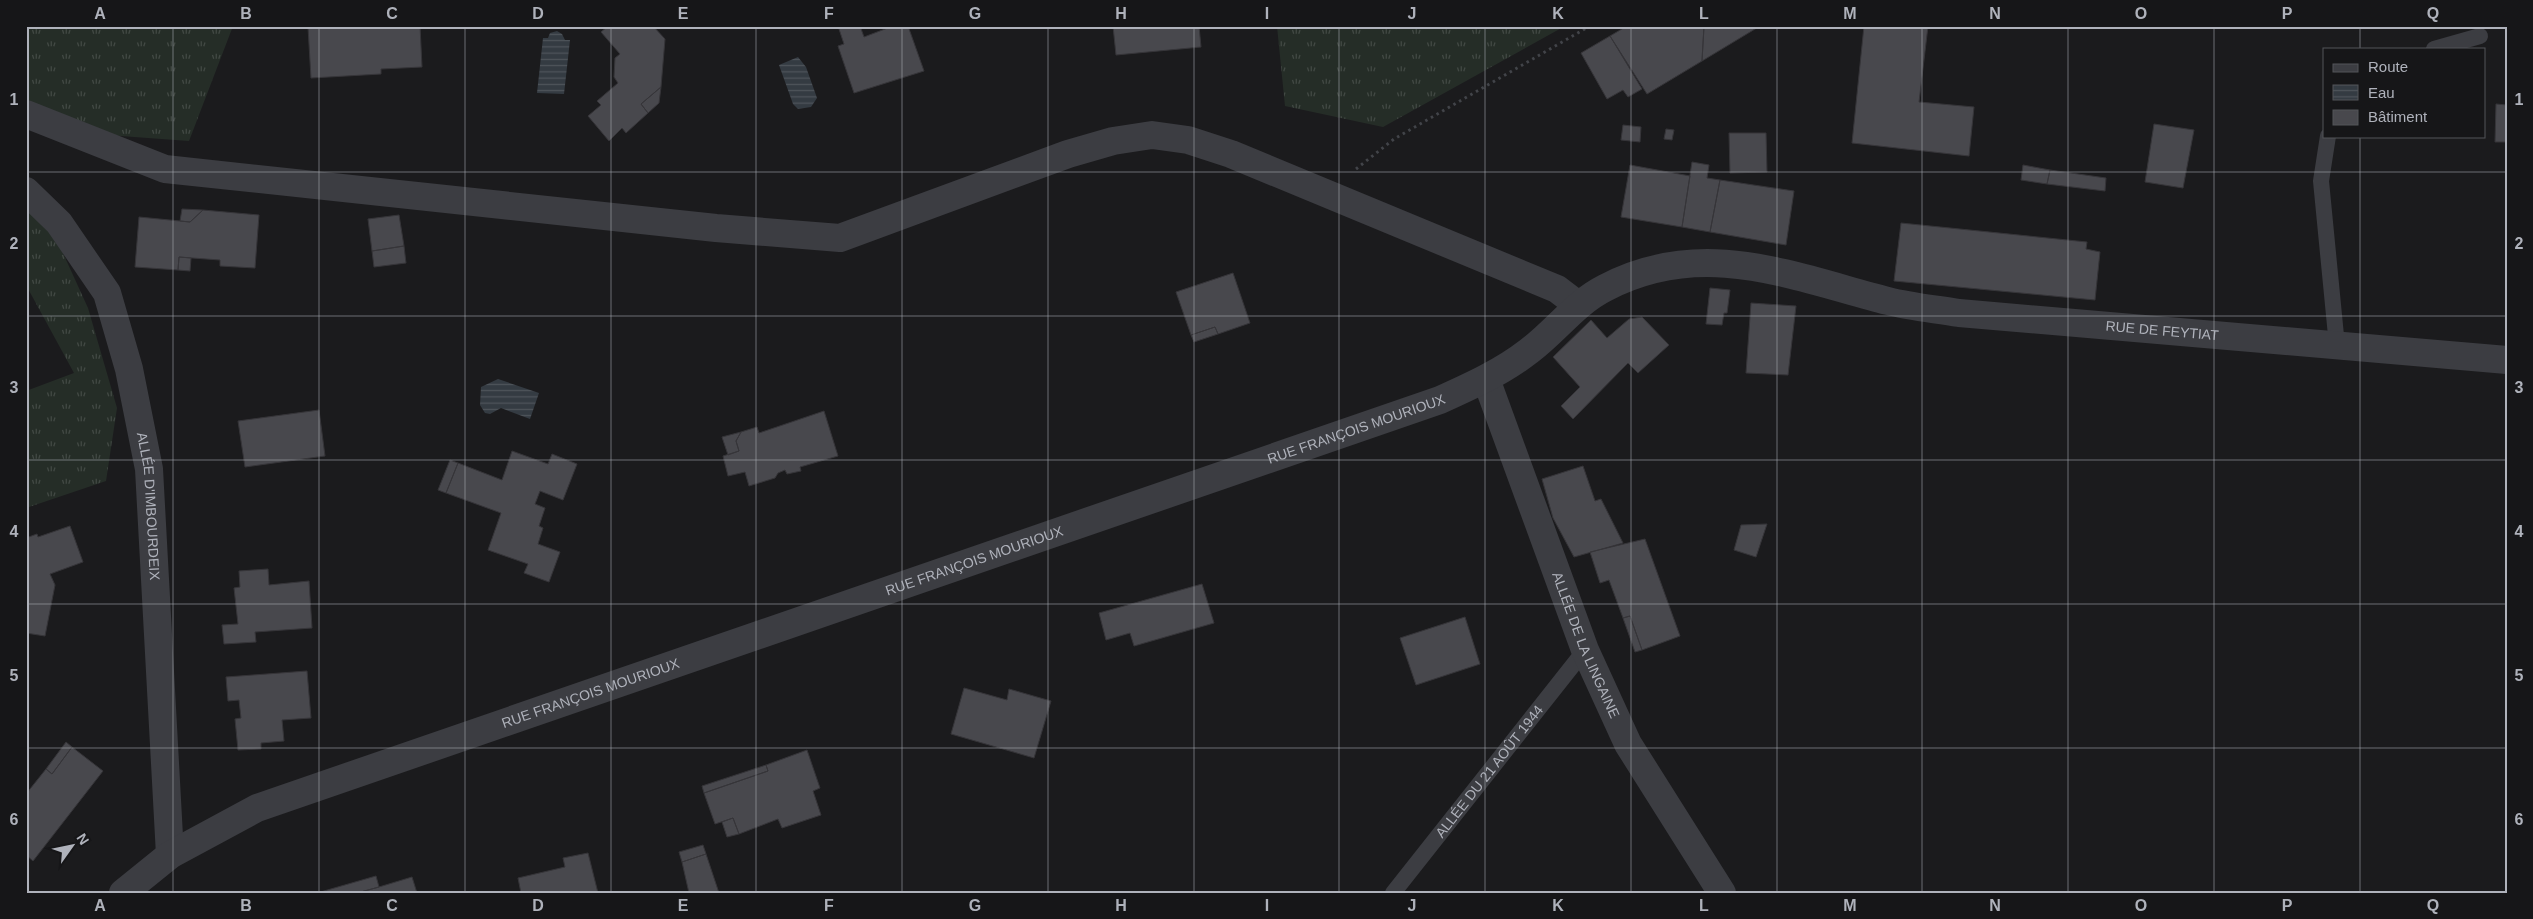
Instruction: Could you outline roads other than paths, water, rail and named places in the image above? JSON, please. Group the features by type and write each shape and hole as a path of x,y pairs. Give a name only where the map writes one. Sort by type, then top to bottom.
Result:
{"street":[{"path":"26,114 165,169 696,226 840,238 1068,154 1113,141 1152,135 1188,140 1222,151 1557,289 1578,305"},
{"name":"ALLÉE D'IMBOURDEIX","path":"26,191 60,223 106,293 129,369 149,469 170,855"},
{"name":"RUE FRANÇOIS MOURIOUX","path":"123,893 170,855 257,808 1440,400 1486,379 1530,351 1578,305 1604,288 1634,276 1666,266 1695,262 1742,264 1821,281"},
{"name":"RUE DE FEYTIAT","path":"1821,281 1889,301 1959,313 2507,360"},
{"name":"ALLÉE DE LA LINGAINE","path":"1486,379 1585,650 1628,744 1722,893"}],"lane":[{"path":"2438,48 2480,36"},
{"path":"2328,138 2322,181 2337,346"},
{"name":"ALLÉE DU 21 AOÛT 1944","path":"1393,893 1585,650"}],"water":[{"path":"557,31 562,34 565,40 570,40 564,94 537,93 543,38 548,38 550,33"},
{"path":"798,57 806,67 817,98 811,107 798,109 793,104 779,65"},
{"path":"498,379 539,393 530,419 501,408 490,414 485,413 480,405 481,387"}]}
